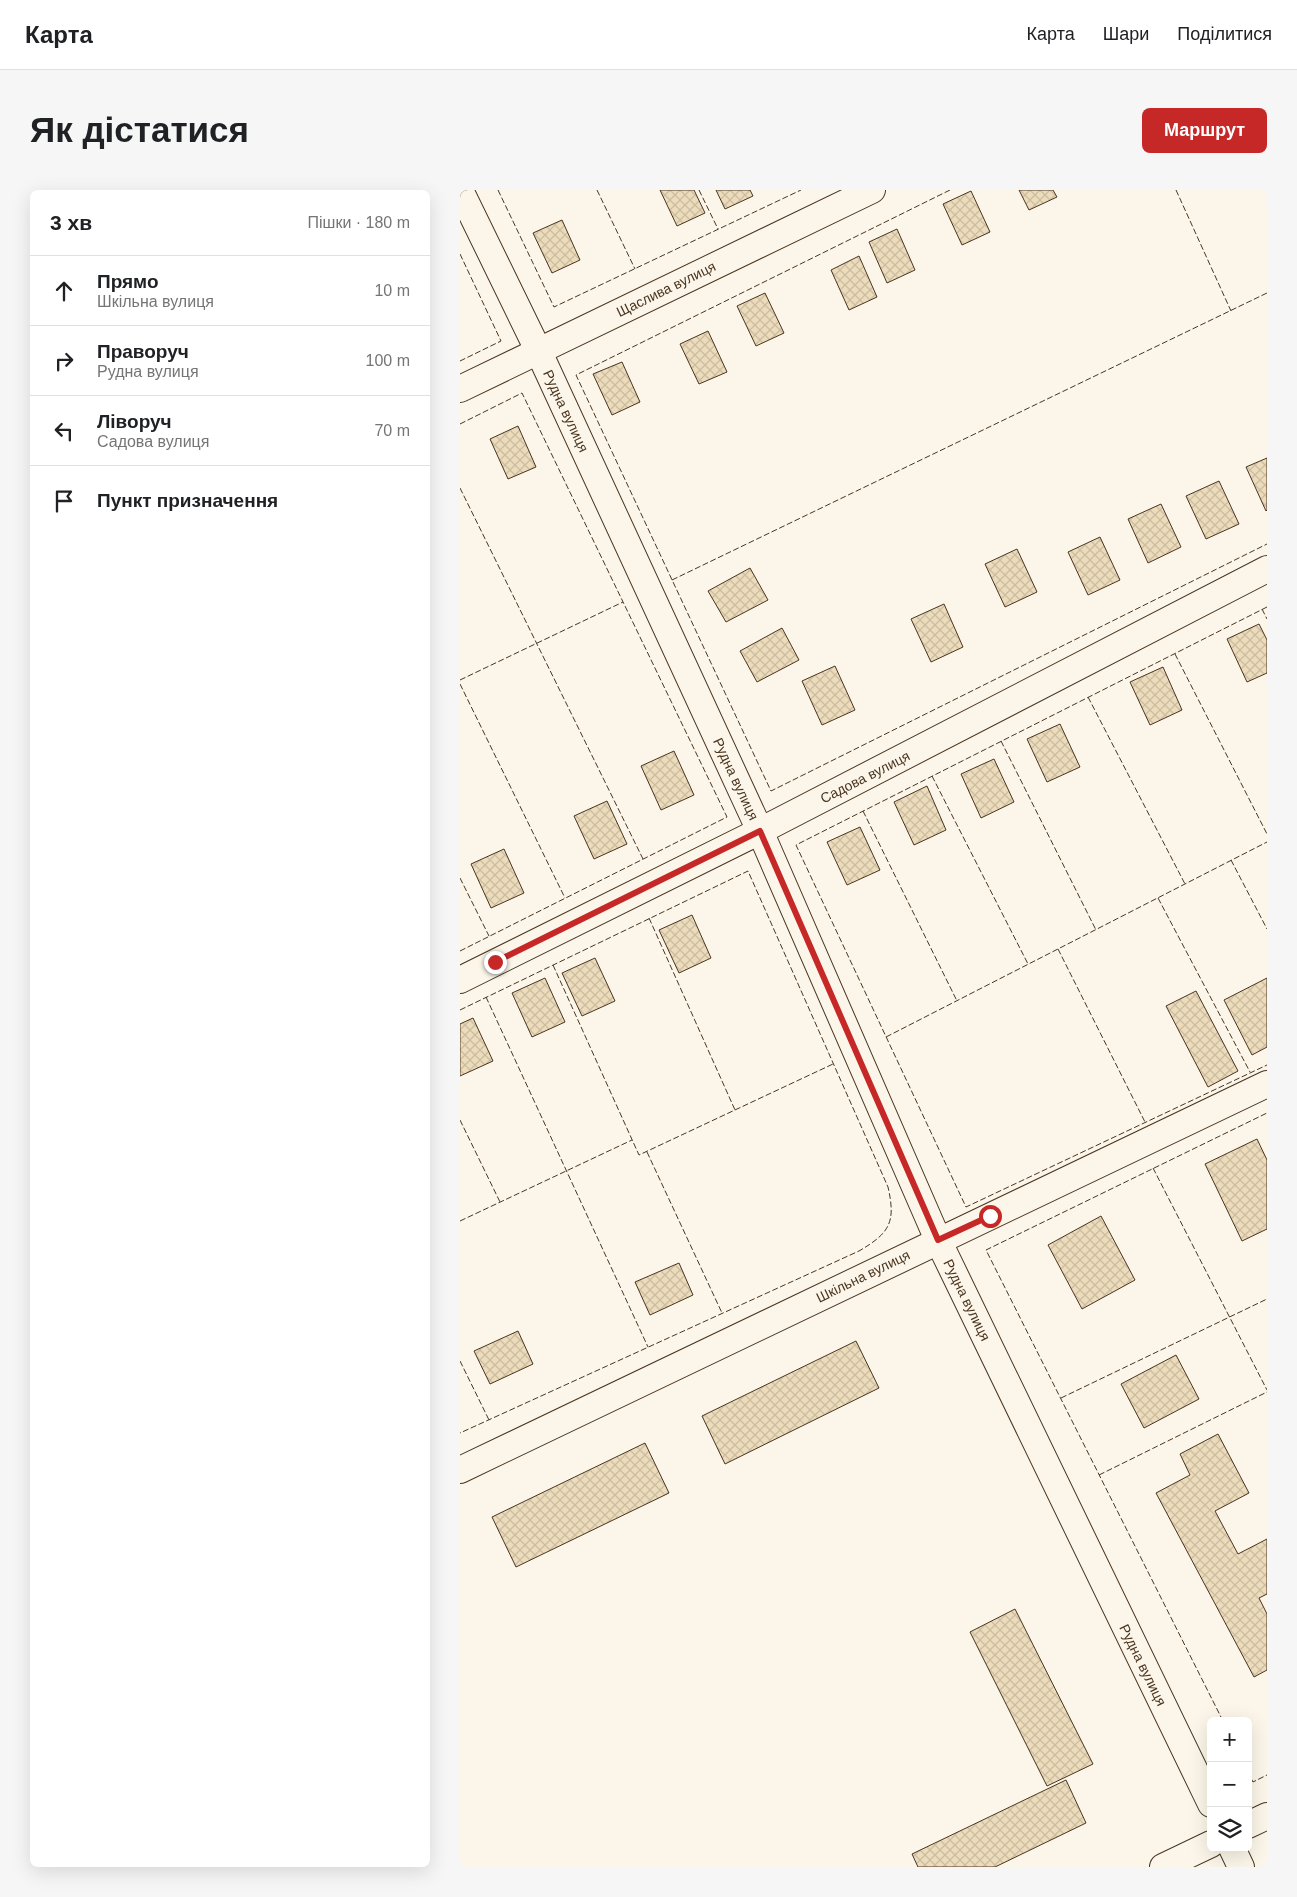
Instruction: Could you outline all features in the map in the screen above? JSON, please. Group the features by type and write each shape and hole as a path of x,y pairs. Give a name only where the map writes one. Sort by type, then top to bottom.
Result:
{"street":[{"name":"Рудна вулиця","path":"460,190 538,350 760,831 938,1240 1207,1796"},
{"name":"Щаслива вулиця","path":"460,389 872,190"},
{"name":"Садова вулиця","path":"460,980 760,831 1267,568"},
{"name":"Шкільна вулиця","path":"460,1470 1267,1084"},
{"path":"1252,1823 1267,1816"},
{"path":"1162,1867 1207,1846"},
{"path":"1234,1852 1241,1867"}],"building":[{"path":"660,190 694,190 705,213 677,226"},
{"path":"716,190 750,190 753,196 725,209"},
{"path":"1019,190 1053,190 1057,197 1029,210"},
{"path":"971,191 990,232 962,245 943,204"},
{"path":"562,220 580,260 552,273 533,233"},
{"path":"897,229 915,270 887,283 869,242"},
{"path":"859,256 877,297 849,310 831,270"},
{"path":"765,293 784,333 756,346 737,306"},
{"path":"708,331 727,372 699,384 680,344"},
{"path":"622,362 640,402 612,415 593,374"},
{"path":"518,426 536,467 508,479 490,439"},
{"path":"1267,458 1267,510 1266,511 1246,467"},
{"path":"1219,481 1239,524 1206,539 1186,496"},
{"path":"1161,504 1181,547 1148,563 1128,519"},
{"path":"1100,537 1120,580 1088,595 1068,552"},
{"path":"1017,549 1037,592 1005,607 985,564"},
{"path":"750,568 768,600 726,622 708,591"},
{"path":"944,604 963,647 931,662 911,619"},
{"path":"1259,624 1267,640 1267,673 1247,682 1227,639"},
{"path":"782,628 799,660 757,682 740,651"},
{"path":"835,666 855,710 822,725 802,681"},
{"path":"1163,667 1182,710 1150,725 1130,682"},
{"path":"1060,724 1080,767 1047,782 1027,739"},
{"path":"674,751 694,795 661,810 641,766"},
{"path":"994,759 1014,802 981,818 961,774"},
{"path":"927,786 946,830 914,845 894,802"},
{"path":"607,801 627,844 594,859 574,816"},
{"path":"860,827 880,870 847,885 827,842"},
{"path":"504,849 524,893 491,908 471,864"},
{"path":"692,915 711,958 679,973 659,930"},
{"path":"595,958 615,1001 582,1016 562,973"},
{"path":"545,978 565,1022 532,1037 512,993"},
{"path":"1267,978 1267,1047 1252,1055 1224,1000"},
{"path":"1196,991 1238,1071 1208,1087 1166,1006"},
{"path":"473,1018 493,1061 460,1076 460,1024"},
{"path":"1257,1139 1267,1160 1267,1229 1242,1241 1205,1164"},
{"path":"1101,1216 1135,1280 1082,1309 1048,1245"},
{"path":"679,1263 693,1295 650,1315 635,1282"},
{"path":"518,1331 533,1364 490,1384 474,1351"},
{"path":"856,1341 879,1388 725,1464 702,1416"},
{"path":"1176,1355 1199,1399 1144,1428 1121,1384"},
{"path":"1218,1434 1249,1493 1215,1511 1238,1554 1267,1539 1267,1594 1259,1598 1267,1614 1267,1670 1254,1677 1156,1493 1190,1475 1180,1454"},
{"path":"645,1443 669,1493 516,1567 492,1517"},
{"path":"1015,1609 1093,1764 1047,1786 970,1632"},
{"path":"1066,1780 1086,1823 995,1867 918,1867 912,1854"}],"fence":[{"path":"498,190 554,307 801,190"},
{"path":"597,190 635,269"},
{"path":"699,190 718,229"},
{"path":"950,190 576,375 771,791 1267,544"},
{"path":"1176,190 1231,311"},
{"path":"460,254 501,341 460,361"},
{"path":"672,580 1267,293"},
{"path":"460,424 522,393 727,817 460,951"},
{"path":"460,488 643,859"},
{"path":"460,680 623,602"},
{"path":"1267,607 796,845 966,1207 1267,1065"},
{"path":"1262,609 1267,619"},
{"path":"1175,654 1267,834"},
{"path":"460,684 565,898"},
{"path":"1088,697 1185,884"},
{"path":"1001,741 1096,930"},
{"path":"932,776 1028,964"},
{"path":"863,811 957,1001"},
{"path":"886,1037 1267,842"},
{"path":"1231,860 1267,929"},
{"path":"460,1010 748,871 888,1187 891,1209 891,1218 884,1232 859,1251 460,1433"},
{"path":"460,878 489,936"},
{"path":"1158,898 1250,1072"},
{"path":"649,918 735,1110"},
{"path":"1058,949 1145,1122"},
{"path":"553,965 639,1155 833,1064"},
{"path":"486,997 648,1347"},
{"path":"1221,1717 986,1250 1267,1113"},
{"path":"460,1120 500,1202"},
{"path":"460,1221 632,1140"},
{"path":"647,1152 722,1313"},
{"path":"1153,1168 1267,1390"},
{"path":"1061,1398 1267,1299"},
{"path":"460,1361 489,1420"},
{"path":"1099,1475 1267,1392"},
{"path":"1252,1780 1253,1782 1267,1775"}],"route":[{"path":"495,962 760,831 938,1240 990,1216"}]}
